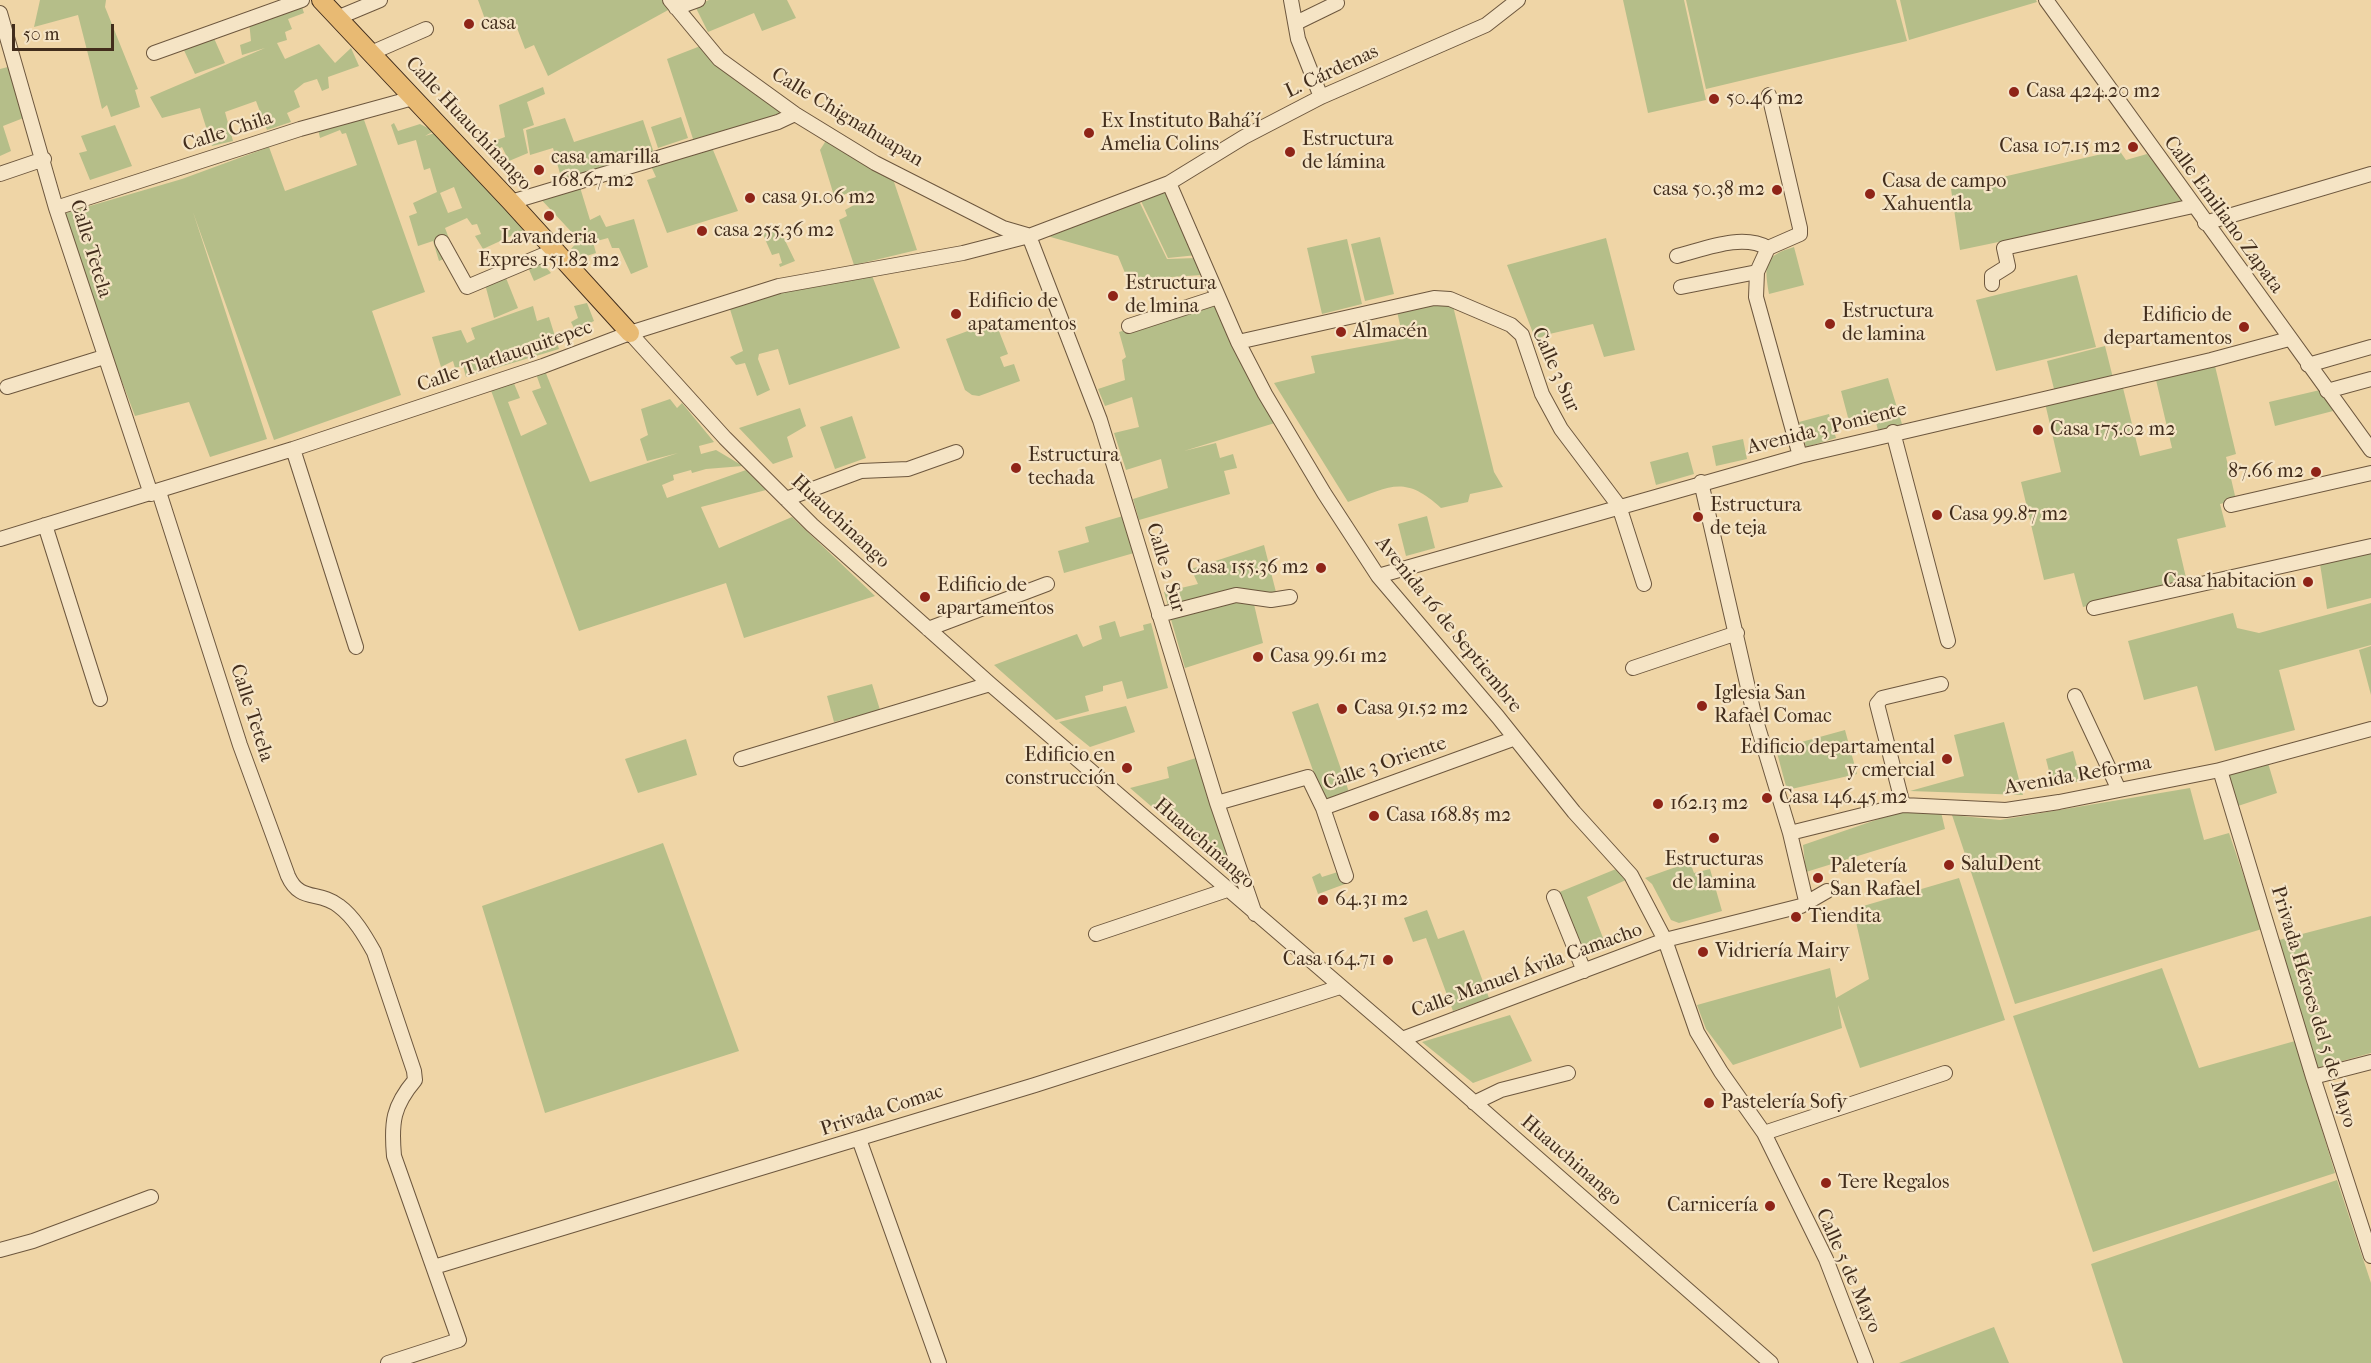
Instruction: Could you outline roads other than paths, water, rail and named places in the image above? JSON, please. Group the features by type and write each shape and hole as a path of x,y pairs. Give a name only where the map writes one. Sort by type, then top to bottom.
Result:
{"main road":[{"name":"Calle Huauchinango","path":"321,0 511,202 630,333"}],"street":[{"path":"154,53 302,0"},
{"path":"337,18 380,0"},
{"path":"673,4 698,0"},
{"path":"1291,0 1298,39 1321,97"},
{"name":"Calle Emiliano Zapata","path":"2046,0 2371,450"},
{"name":"L. Cárdenas","path":"1029,236 1169,183 1244,137 1321,97 1486,25 1514,1"},
{"path":"1296,23 1337,3"},
{"name":"Calle Chignahuapan","path":"673,4 719,60 795,114 875,163 1003,228 1029,236"},
{"name":"Calle Tetela","path":"0,13 44,159 56,208 104,357 288,876 298,892 338,905 354,922 374,952 415,1080 399,1099 392,1133 394,1156 434,1267"},
{"path":"371,53 426,29"},
{"path":"1769,95 1800,234 1794,239 1768,248 1757,272 1756,297 1800,456"},
{"name":"Calle Chila","path":"56,208 300,129 413,98"},
{"path":"511,202 778,122 795,114"},
{"path":"0,174 44,159"},
{"path":"2205,223 2371,174"},
{"name":"Avenida 16 de Septiembre","path":"1169,183 1238,342 1324,493 1378,576 1498,717 1513,739 1631,875 1665,940"},
{"path":"1992,284 1992,276 2008,266 2004,248 2193,206"},
{"name":"Calle Tlatlauquitepec","path":"0,539 293,449 533,370 630,333 779,286 963,253 1029,236"},
{"name":"Calle 2 Sur","path":"1029,236 1100,420 1158,615 1217,803 1255,914"},
{"path":"1677,256 1743,241 1757,241 1768,248"},
{"path":"442,242 467,287 555,250"},
{"path":"1681,287 1757,272"},
{"path":"1129,326 1218,297"},
{"name":"Calle 3 Sur","path":"1238,342 1434,298 1450,299 1511,325 1521,335 1542,394 1560,429 1619,506 1644,584"},
{"name":"Huauchinango","path":"630,333 725,438 786,499 990,684 1402,1039 1771,1363"},
{"name":"Avenida 3 Poniente","path":"1378,576 1701,482 1800,456 1893,432 2211,360 2289,339"},
{"path":"2308,364 2371,346"},
{"path":"7,387 104,357"},
{"path":"2327,391 2371,379"},
{"path":"1893,432 1948,641"},
{"path":"293,449 356,647"},
{"path":"786,499 861,471 908,469 956,452"},
{"path":"2231,505 2371,473"},
{"path":"1701,482 1754,714 1790,833 1806,901"},
{"path":"45,525 99,699"},
{"path":"2094,608 2371,546"},
{"path":"928,628 1047,584"},
{"path":"1158,615 1236,595 1271,600 1290,597"},
{"path":"1633,668 1737,633"},
{"path":"741,759 990,684"},
{"path":"1903,805 1877,704 1882,698 1941,684"},
{"path":"2075,696 2119,790"},
{"name":"Avenida Reforma","path":"1790,833 1903,805 2006,810 2119,790 2220,770 2371,729"},
{"name":"Calle 3 Oriente","path":"1217,803 1308,777 1323,808 1513,739"},
{"name":"Privada Héroes del 5 de Mayo","path":"2220,770 2313,1077 2371,1256"},
{"path":"1323,808 1346,876"},
{"path":"1096,934 1227,890"},
{"path":"1665,940 1801,906 1806,901 1827,891"},
{"path":"1554,897 1584,971"},
{"name":"Calle Manuel Ávila Camacho","path":"1402,1039 1665,940"},
{"name":"Calle 5 de Mayo","path":"1665,940 1697,1032 1720,1072 1764,1133 1826,1259 1866,1363"},
{"name":"Privada Comac","path":"434,1267 859,1139 1340,987"},
{"path":"2313,1077 2371,1062"},
{"path":"1474,1103 1501,1090 1568,1073"},
{"path":"1764,1133 1945,1073"},
{"path":"859,1139 939,1363"},
{"path":"0,1250 33,1241 152,1197"},
{"path":"388,1363 459,1340 434,1267"}],"place":[{"name":"casa","path":"469,24"},
{"name":"Casa 424.20 m2","path":"2014,92"},
{"name":"50.46 m2","path":"1714,99"},
{"name":"Ex Instituto Bahá'í Amelia Colins","path":"1089,133"},
{"name":"Casa 107.15 m2","path":"2133,147"},
{"name":"Estructura de lámina","path":"1290,152"},
{"name":"casa amarilla 168.67 m2","path":"539,170"},
{"name":"casa 50.38 m2","path":"1777,190"},
{"name":"Casa de campo Xahuentla","path":"1870,194"},
{"name":"casa 91.06 m2","path":"750,198"},
{"name":"Lavanderia Expres 151.82 m2","path":"549,216"},
{"name":"casa 255.36 m2","path":"702,231"},
{"name":"Estructura de lmina","path":"1113,296"},
{"name":"Edificio de apatamentos","path":"956,314"},
{"name":"Estructura de lamina","path":"1830,324"},
{"name":"Edificio de departamentos","path":"2244,327"},
{"name":"Almacén","path":"1341,332"},
{"name":"Casa 175.02 m2","path":"2038,430"},
{"name":"Estructura techada","path":"1016,468"},
{"name":"87.66 m2","path":"2316,472"},
{"name":"Casa 99.87 m2","path":"1937,515"},
{"name":"Estructura de teja","path":"1698,517"},
{"name":"Casa 155.36 m2","path":"1321,568"},
{"name":"Casa habitacion","path":"2308,582"},
{"name":"Edificio de apartamentos","path":"925,597"},
{"name":"Casa 99.61 m2","path":"1258,657"},
{"name":"Iglesia San Rafael Comac","path":"1702,706"},
{"name":"Casa 91.52 m2","path":"1342,709"},
{"name":"Edificio departamental y cmercial","path":"1947,759"},
{"name":"Edificio en construcción","path":"1127,768"},
{"name":"Casa 146.45 m2","path":"1767,798"},
{"name":"162.13 m2","path":"1658,804"},
{"name":"Casa 168.85 m2","path":"1374,816"},
{"name":"Estructuras de lamina","path":"1714,838"},
{"name":"SaluDent","path":"1949,865"},
{"name":"Paletería San Rafael","path":"1818,878"},
{"name":"64.31 m2","path":"1323,900"},
{"name":"Tiendita","path":"1796,917"},
{"name":"Vidriería Mairy","path":"1703,952"},
{"name":"Casa 164.71","path":"1388,960"},
{"name":"Pastelería Sofy","path":"1709,1103"},
{"name":"Tere Regalos","path":"1826,1183"},
{"name":"Carnicería","path":"1770,1206"}]}
